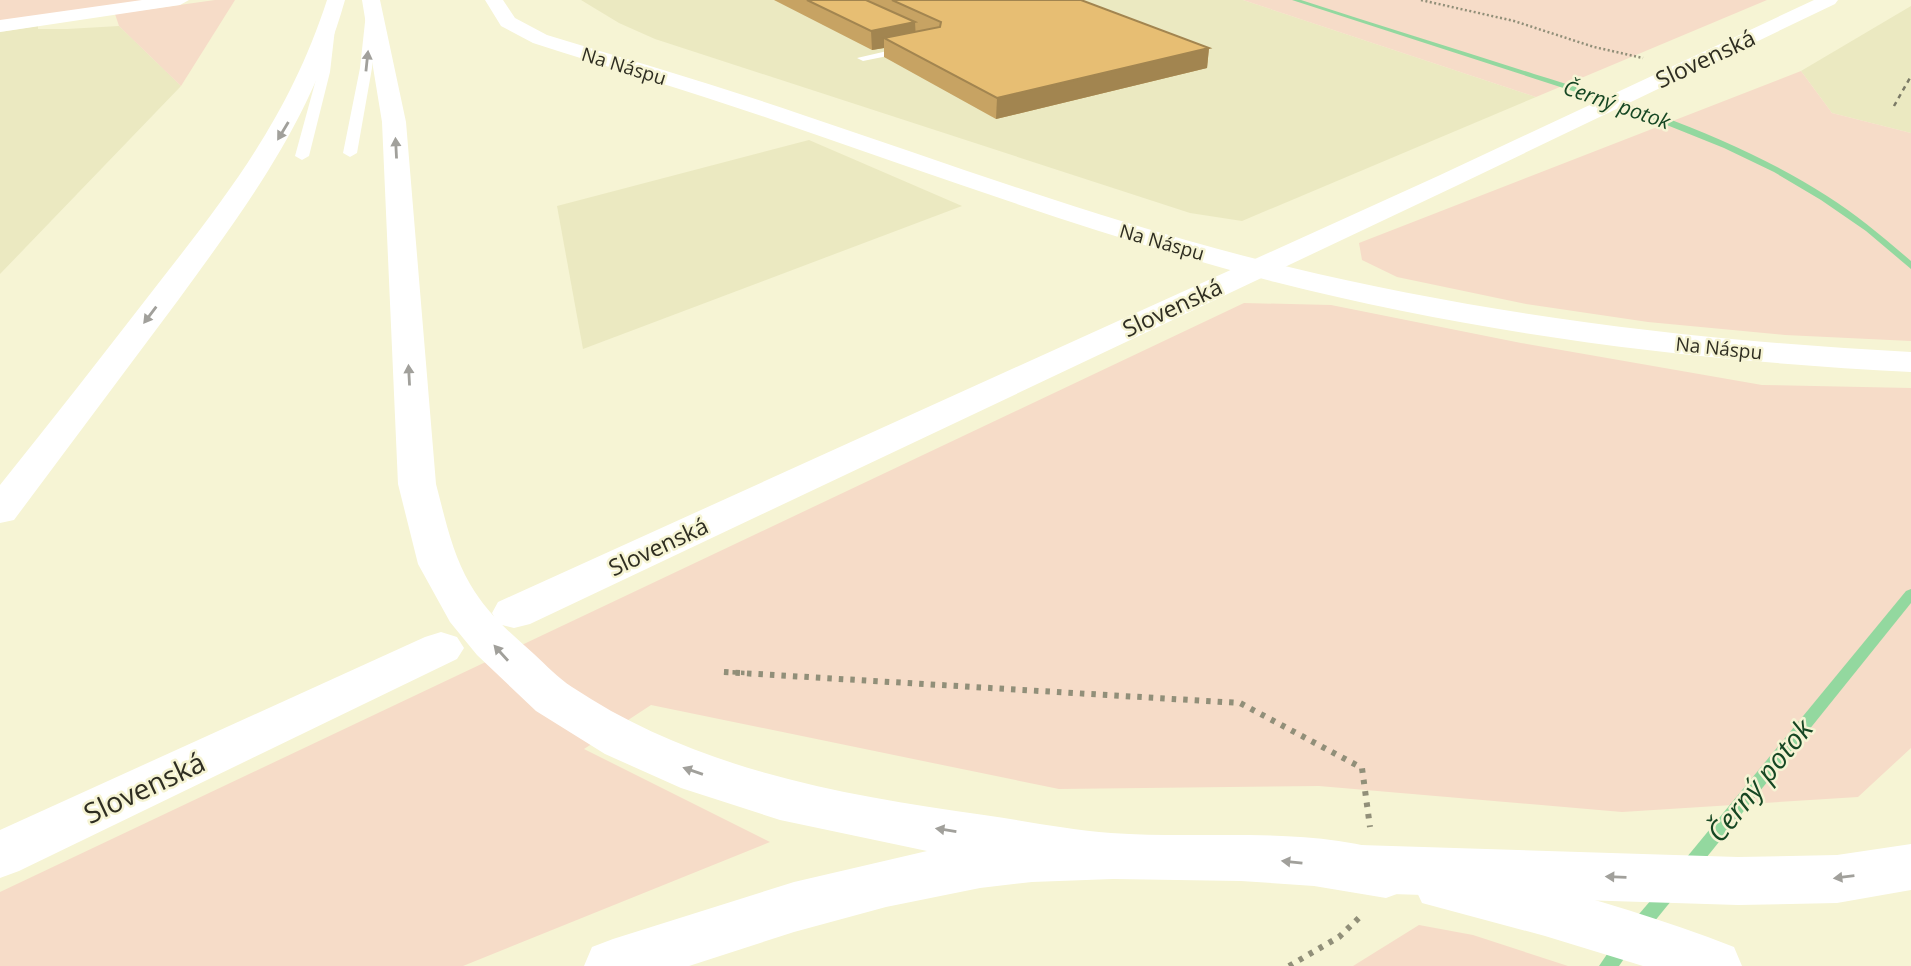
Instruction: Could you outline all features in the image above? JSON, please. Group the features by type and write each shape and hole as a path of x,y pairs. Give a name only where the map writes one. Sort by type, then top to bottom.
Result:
{"main road":[{"path":"0,26 180,0"},
{"name":"Na Náspu","path":"494,0 508,22 540,39 790,118 1020,200 1175,246 1427,306 1574,331 1717,349 1897,361"},
{"name":"Slovenská","path":"514,613 1257,267 1472,170 1829,0"},
{"path":"371,3 394,122 413,443 418,484 428,529 444,575 474,624 518,672 581,718 661,760 758,793 872,819 1110,856"},
{"path":"0,511 255,175 298,103 335,5"},
{"name":"Slovenská","path":"0,855 441,648"},
{"path":"613,966 729,925 855,890 982,864 1110,856 1254,858 1365,871 1529,905 1685,954 1713,966"},
{"path":"1365,871 1738,881 1837,879 1911,867"}],"lane":[{"path":"350,153 366,68 371,3"},
{"path":"302,156 324,72 335,5"},
{"path":"863,58 923,45"}],"path":[{"path":"1421,0 1514,21 1594,47 1688,67"},
{"path":"724,672 1240,703 1362,768 1365,871 1339,937 1289,966"}],"shaded area":[{"path":"0,0 152,0 0,23"},
{"path":"215,0 235,0 181,86 119,26 115,14"},
{"path":"581,0 1243,0 1536,97 1242,221 1190,213 655,39 619,23"},
{"path":"1243,0 1767,0 1536,97"},
{"path":"1911,6 1911,133 1832,113 1801,71"},
{"path":"38,26 38,29 67,29 119,26 181,86 0,274 0,32"},
{"path":"1801,71 1832,113 1911,133 1911,341 1785,335 1648,322 1526,304 1397,277 1362,260 1359,243"},
{"path":"809,140 962,206 583,349 557,206"},
{"path":"1244,303 1331,305 1521,343 1762,385 1911,388 1911,748 1858,797 1622,812 1319,786 1059,789 651,705 584,749 770,842 463,966 0,966 0,892"},
{"path":"1419,925 1473,935 1568,966 1353,966"}],"building":[{"path":"807,0 866,0 915,22 871,31"},
{"path":"892,0 1081,0 1209,48 997,98 884,38 940,27 941,22"}],"waterway":[{"name":"Černý potok","path":"1295,0 1624,105 1727,146 1824,198 1869,230 1911,266"},
{"name":"Černý potok","path":"1688,868 1911,594"},
{"name":"Černý potok","path":"1639,927 1670,890"},
{"name":"Černý potok","path":"1608,966 1625,944"}],"railway":[{"path":"1894,106 1911,76"}]}
